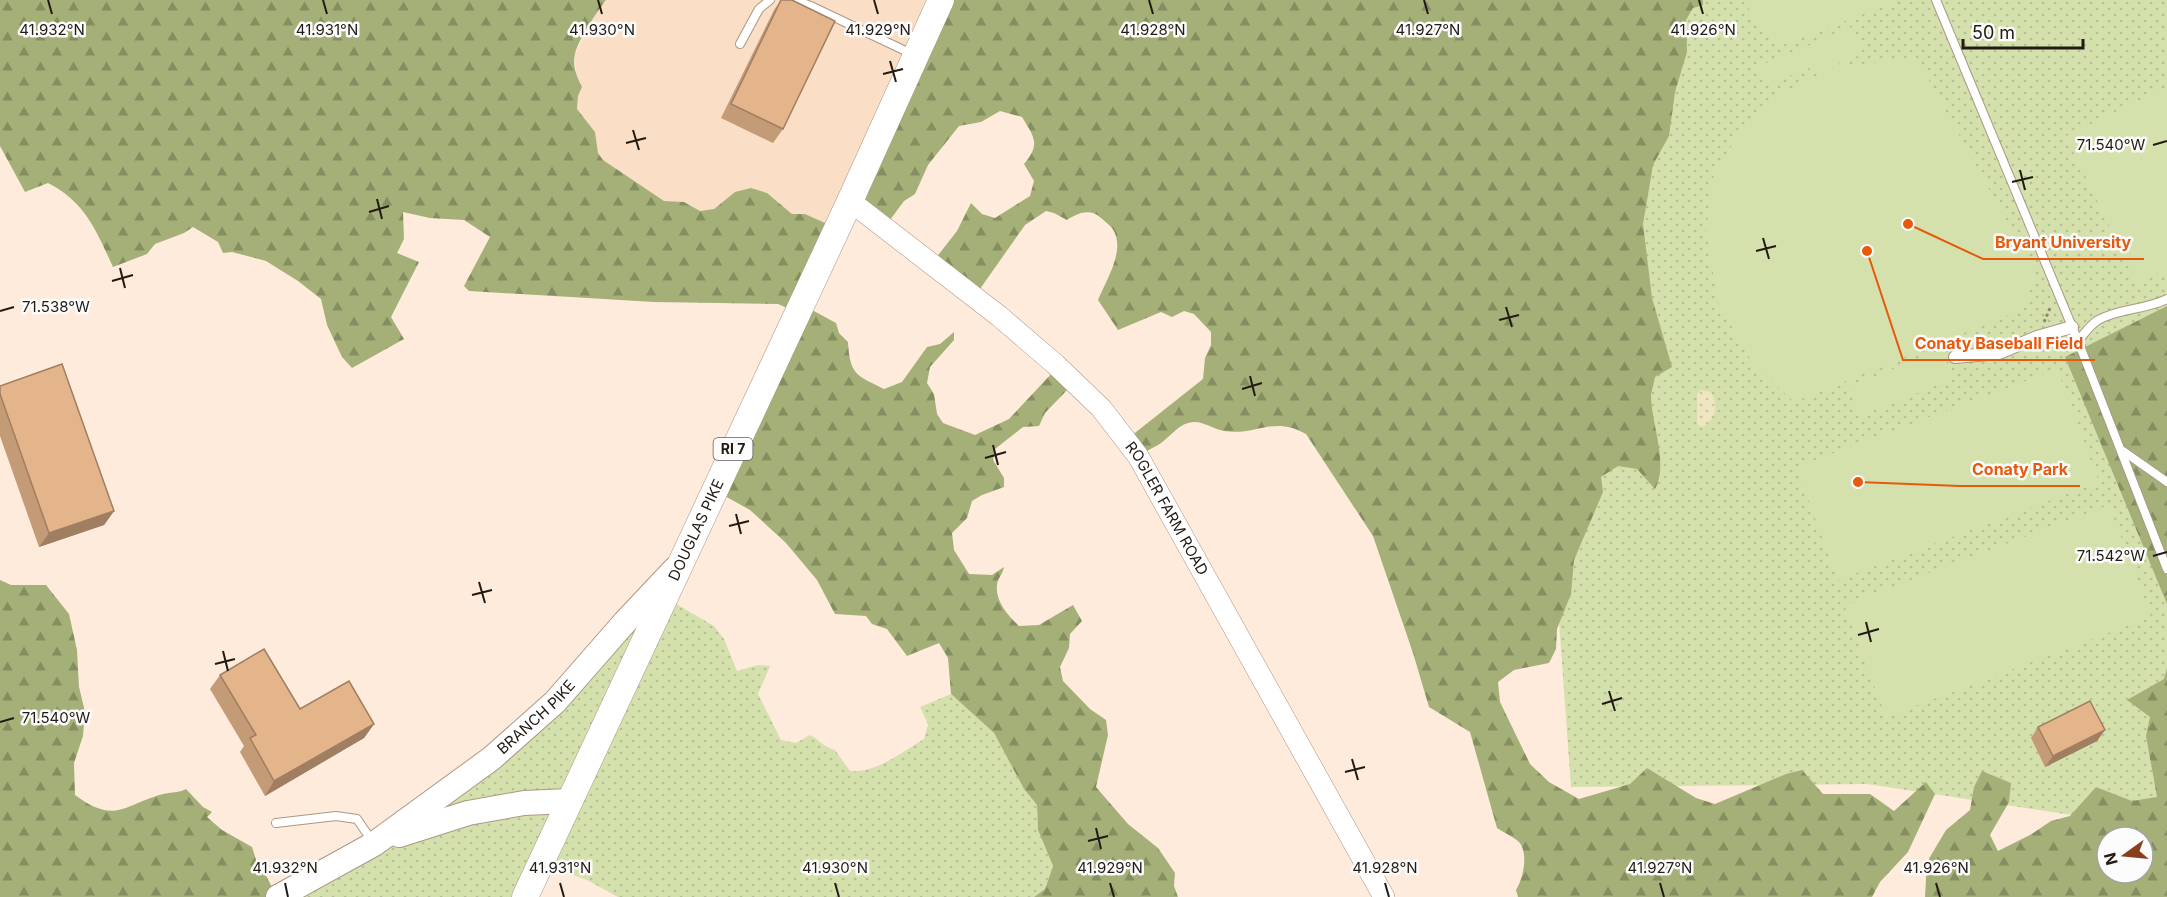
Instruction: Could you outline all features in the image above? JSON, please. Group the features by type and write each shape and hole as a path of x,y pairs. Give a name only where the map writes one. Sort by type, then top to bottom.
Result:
{"main road":[{"name":"DOUGLAS PIKE","path":"525,897 850,201 941,0"},
{"name":"BRANCH PIKE","path":"278,897 374,844 492,758 555,702 678,566"},
{"name":"BRANCH PIKE","path":"374,844 468,813 524,803 569,801"}],"street":[{"name":"ROGLER FARM ROAD","path":"850,201 999,316 1047,357 1101,408 1120,432 1138,456 1384,897"},
{"path":"1955,357 1999,353 2072,327"}],"lane":[{"path":"740,44 759,9 770,0"},
{"path":"795,0 916,56"},
{"path":"1936,0 2078,341 2167,569"},
{"path":"2078,341 2096,321 2117,311 2167,299"},
{"path":"2122,450 2167,482"},
{"path":"276,823 336,816 357,819 374,844"}],"path":[{"path":"2037,338 2057,293"}],"shaded area":[{"path":"606,0 940,0 834,227 805,214 792,214 767,193 735,192 714,209 700,211 684,202 664,201 603,160 598,153 595,132 577,109 578,96 582,87 576,75 575,54 597,11"}],"green space":[{"path":"0,0 606,0 584,34 574,58 582,87 578,96 577,109 595,132 598,153 603,160 664,201 684,202 700,211 714,209 735,192 751,188 767,193 792,214 805,214 834,227 801,304 836,323 839,333 848,342 851,361 856,373 884,389 902,382 927,347 940,344 954,332 954,340 930,367 927,383 934,394 937,414 943,423 975,435 1009,419 1054,371 1072,385 1045,413 1039,426 1023,427 995,449 993,460 1004,478 1004,487 972,501 967,518 952,533 954,550 969,574 992,575 1004,567 997,583 998,597 1007,613 1019,626 1039,625 1073,605 1082,621 1070,634 1069,648 1060,667 1063,681 1090,709 1106,720 1108,735 1096,787 1128,824 1158,848 1175,873 1174,886 1178,897 1034,897 1045,889 1053,866 1038,830 1037,805 1024,789 994,733 951,694 948,658 939,643 907,656 887,629 872,624 866,616 835,614 817,580 786,543 750,510 714,490 794,311 778,304 654,302 469,291 464,286 490,237 464,220 430,218 403,212 404,239 397,253 419,262 391,317 404,339 352,368 342,357 327,325 321,299 266,261 232,252 223,253 218,242 193,227 184,233 155,244 147,254 113,267 95,229 71,199 48,183 25,192 0,146"},
{"path":"940,0 1703,0 1703,5 1693,8 1686,20 1687,52 1675,92 1669,136 1653,165 1643,224 1652,298 1672,367 1655,377 1651,395 1660,455 1659,479 1655,489 1637,469 1618,466 1601,477 1603,492 1574,560 1571,594 1557,629 1556,649 1549,663 1514,670 1498,682 1500,702 1530,764 1549,782 1579,799 1630,784 1647,768 1696,798 1715,804 1786,774 1802,770 1823,794 1870,794 1894,811 1926,782 1935,794 1908,852 1880,882 1872,897 1518,897 1516,890 1521,880 1524,853 1517,840 1497,828 1470,732 1429,707 1373,536 1306,434 1284,426 1236,432 1224,431 1193,422 1180,427 1162,442 1141,454 1126,440 1203,379 1205,358 1211,345 1211,332 1194,314 1184,311 1172,317 1161,312 1118,330 1098,300 1114,264 1116,236 1104,220 1093,213 1075,215 1067,220 1046,211 1025,225 975,296 932,263 957,231 971,203 982,214 995,218 1030,196 1034,181 1024,164 1033,151 1034,140 1022,117 1000,111 981,122 959,126 928,165 915,194 904,201 887,224 851,194"},
{"path":"1567,0 2167,0 2167,800 2072,815 1867,784 1571,787 1527,179"},
{"path":"1745,0 1901,0 1777,47 1754,20"},
{"path":"1852,27 1863,54 1813,74 1809,68 1766,85 1757,67"},
{"path":"1916,57 2036,274 2023,309 1794,402 1752,362 1718,303 1706,229 1714,174 1742,129 1784,92 1833,68"},
{"path":"2167,87 2167,269 2137,284 2066,136"},
{"path":"2167,306 2167,604 2065,357"},
{"path":"1942,349 1953,379 1860,416 1849,387"},
{"path":"2057,369 2099,482 1838,580 1796,467"},
{"path":"2109,505 2151,617 1886,717 1844,605"},
{"path":"0,580 11,585 46,585 69,614 77,650 79,687 85,712 83,736 74,763 75,795 89,804 110,811 186,789 203,807 212,812 207,817 222,830 252,847 257,863 259,862 276,895 274,897 0,897"},
{"path":"664,597 714,626 724,639 737,671 758,665 770,666 758,694 781,740 796,743 810,735 835,750 850,771 870,769 924,739 928,724 920,707 951,694 994,733 1024,789 1037,805 1038,830 1053,866 1045,889 1034,897 618,897 587,880 545,865 524,897 274,897 384,839"},
{"path":"2167,668 2167,897 1925,897 1927,862 1946,830 1970,810 1974,787 1982,771 2011,783 2009,802 1990,835 1998,851 2030,835 2051,821 2070,816 2096,787 2132,801 2157,797 2146,736 2150,717 2127,700 2164,679"}],"sand":[{"path":"1701,390 1711,392 1715,402 1713,416 1702,427 1697,424 1697,394"}],"building":[{"path":"781,0 792,0 835,21 783,129 731,104"},
{"path":"62,364 114,511 49,533 0,394 0,386"},
{"path":"264,649 300,709 349,681 374,724 274,781 250,738 256,735 220,675"},
{"path":"2090,701 2105,730 2053,756 2038,727"}],"place":[{"name":"Bryant University","path":"1908,224"},
{"name":"Conaty Baseball Field","path":"1867,251"},
{"name":"Conaty Park","path":"1858,482"}]}
